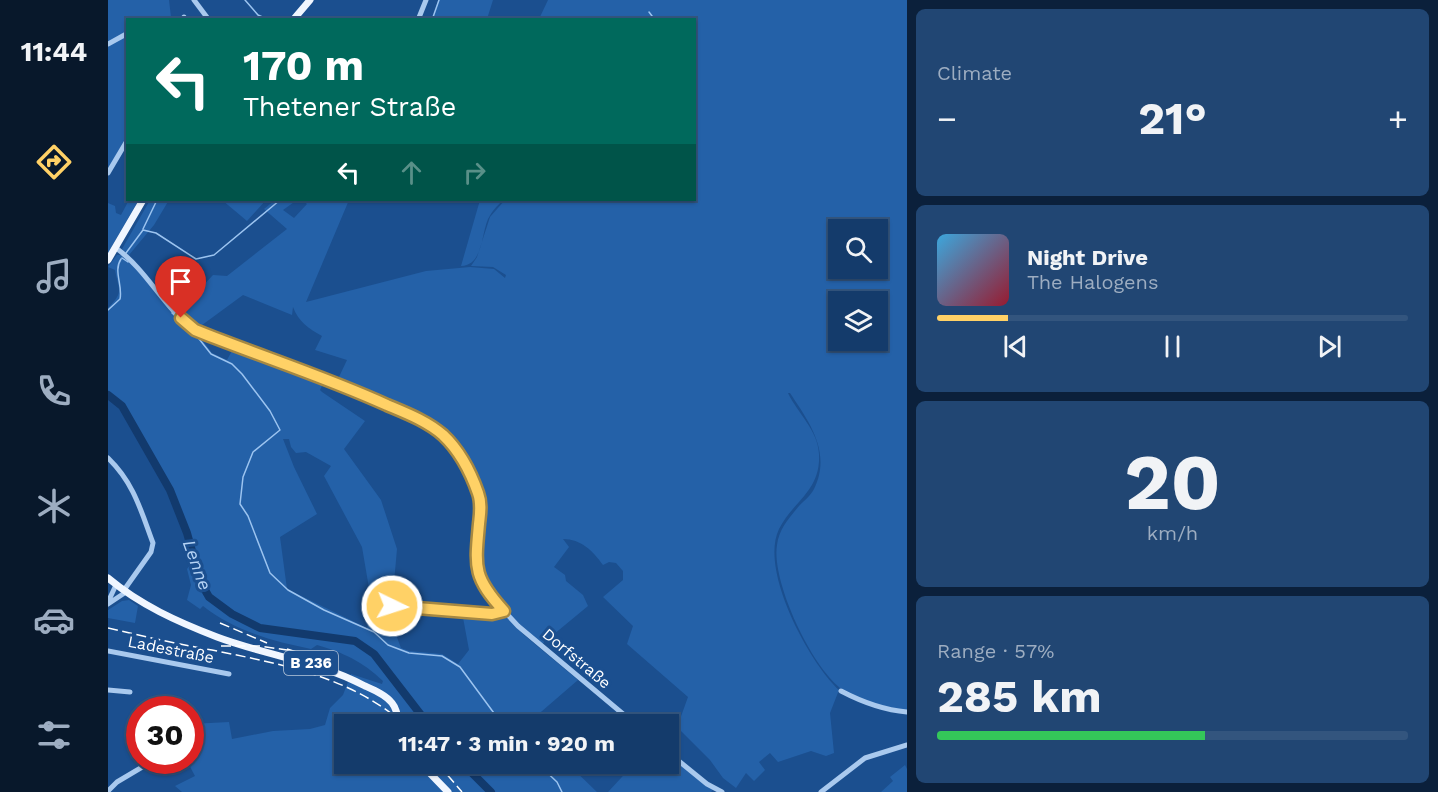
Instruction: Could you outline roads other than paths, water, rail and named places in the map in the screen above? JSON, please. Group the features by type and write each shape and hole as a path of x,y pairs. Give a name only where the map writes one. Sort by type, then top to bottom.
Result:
{"main road":[{"path":"295,18 310,0"},
{"path":"108,260 118,250 142,201"},
{"name":"B 236","path":"108,578 163,614 202,631 245,646 313,664 354,680 390,701 397,714"},
{"path":"431,774 448,792"}],"street":[{"path":"194,0 207,18"},
{"path":"419,18 426,0"},
{"path":"108,44 126,34"},
{"path":"108,173 126,142"},
{"name":"Dorfstraße","path":"118,250 144,273 181,318 195,330 358,392 426,423 441,433 457,452 477,492 481,506 476,554 477,572 484,588 504,611 544,648 623,714"},
{"path":"108,459 121,471 130,484 153,543 152,552 125,591 108,603"},
{"path":"108,603 116,585"},
{"path":"374,603 492,614 504,611"},
{"name":"Ladestraße","path":"108,651 229,674"},
{"path":"108,690 130,692"},
{"path":"841,691 864,703 891,711 907,712"},
{"path":"820,792 865,758 907,745"},
{"path":"679,761 707,784 722,792"},
{"path":"108,789 132,774"}],"waterway":[{"path":"245,0 258,15 265,18"},
{"path":"433,18 439,0"},
{"path":"649,12 654,18"},
{"path":"143,229 157,201"},
{"path":"126,253 143,230 156,233 196,259 214,255 279,201"},
{"path":"122,258 128,262"},
{"path":"108,310 120,299 118,268 121,259"},
{"path":"172,313 196,335 211,354 232,364 242,374 270,411 280,430 253,452 243,477 240,504 248,516 270,573 288,590 324,610 374,632 388,645 409,653 442,656 460,667 495,714"},
{"name":"Lenne","path":"108,395 122,406 170,490 187,533 201,583 209,597 232,614 260,628 355,641 374,654 420,714"},
{"name":"Lenne","path":"473,774 491,792"},
{"path":"549,774 557,782 562,792"}],"railway":[{"path":"220,623 267,643"},
{"path":"108,628 313,674 361,694 391,714"},
{"path":"221,646 260,646 293,651"},
{"path":"287,649 315,658"},
{"path":"447,774 462,792"}]}
